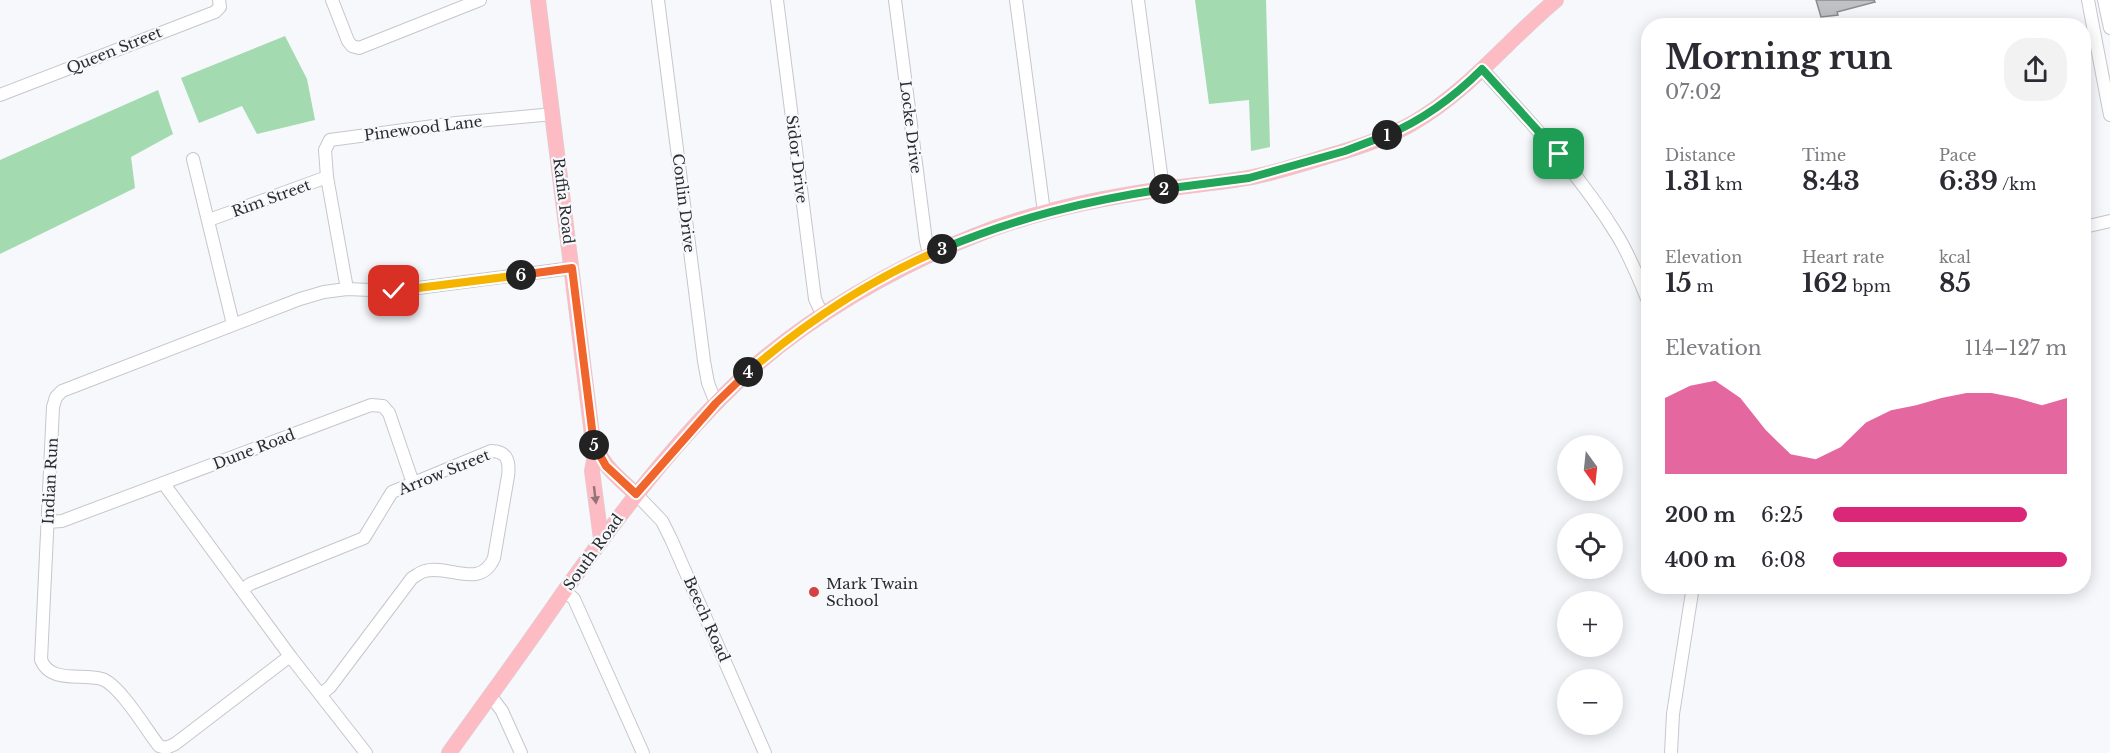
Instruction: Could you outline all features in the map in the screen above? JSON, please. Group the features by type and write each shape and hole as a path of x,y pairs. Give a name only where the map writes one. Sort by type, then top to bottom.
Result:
{"main road":[{"name":"Raffia Road","path":"538,0 588,408 596,450 606,466 636,494"},
{"name":"South Road","path":"449,753 600,539 636,494 716,403 749,371 823,316 929,254 1044,212 1163,189 1249,178 1345,151 1389,135 1434,110 1464,87 1520,30 1556,0"},
{"path":"596,450 592,471 600,539"}],"street":[{"name":"Queen Street","path":"0,95 215,12 220,7 219,0"},
{"path":"332,0 348,41 352,46 358,48 449,5 480,0"},
{"name":"Conlin Drive","path":"658,0 704,361 708,383 716,403"},
{"name":"Sidor Drive","path":"777,0 815,298 823,316"},
{"name":"Locke Drive","path":"895,0 929,254"},
{"path":"1016,0 1044,212"},
{"path":"1138,0 1163,189"},
{"path":"2088,0 2110,115"},
{"path":"2104,0 2110,28"},
{"path":"1482,69 1559,154 1590,193 1618,237 1641,287"},
{"name":"Pinewood Lane","path":"327,177 326,150 330,140 456,123 553,114"},
{"path":"194,159 233,324"},
{"name":"Rim Street","path":"208,220 327,177 347,290"},
{"path":"2091,225 2110,221"},
{"name":"Indian Run","path":"290,656 175,744 166,748 159,746 116,689 104,679 55,675 45,669 41,660 53,407 56,397 63,391 300,299 347,290 394,291 572,268"},
{"name":"Dune Road","path":"47,522 62,521 371,405 383,406 389,413 413,483"},
{"name":"Arrow Street","path":"242,590 250,584 364,538 392,492 490,451 499,451 506,456 509,465 494,558 490,567 482,573 472,574 423,571 412,578 330,687 321,694"},
{"path":"164,484 290,656 366,753"},
{"name":"Beech Road","path":"636,494 663,521 765,753"},
{"path":"565,591 574,599 643,753"},
{"path":"1671,753 1673,714 1692,594"},
{"path":"490,695 502,711 520,753"}],"green space":[{"path":"1195,0 1266,0 1270,147 1251,151 1249,100 1209,104"},
{"path":"285,36 307,79 315,120 257,134 242,106 199,123 181,78"},
{"path":"158,90 173,134 131,157 135,188 0,254 0,160"}],"building":[{"path":"1816,0 1874,0 1875,2 1837,12 1838,15 1821,17"}],"place":[{"name":"Mark Twain School","path":"814,592"}],"route":[{"path":"394,291 572,268 588,408 596,450 606,466 636,494 716,403 749,371 785,343 858,294 929,254 1013,221 1084,202 1249,178 1345,151 1389,135 1411,124 1464,87 1482,69 1559,154"}]}
